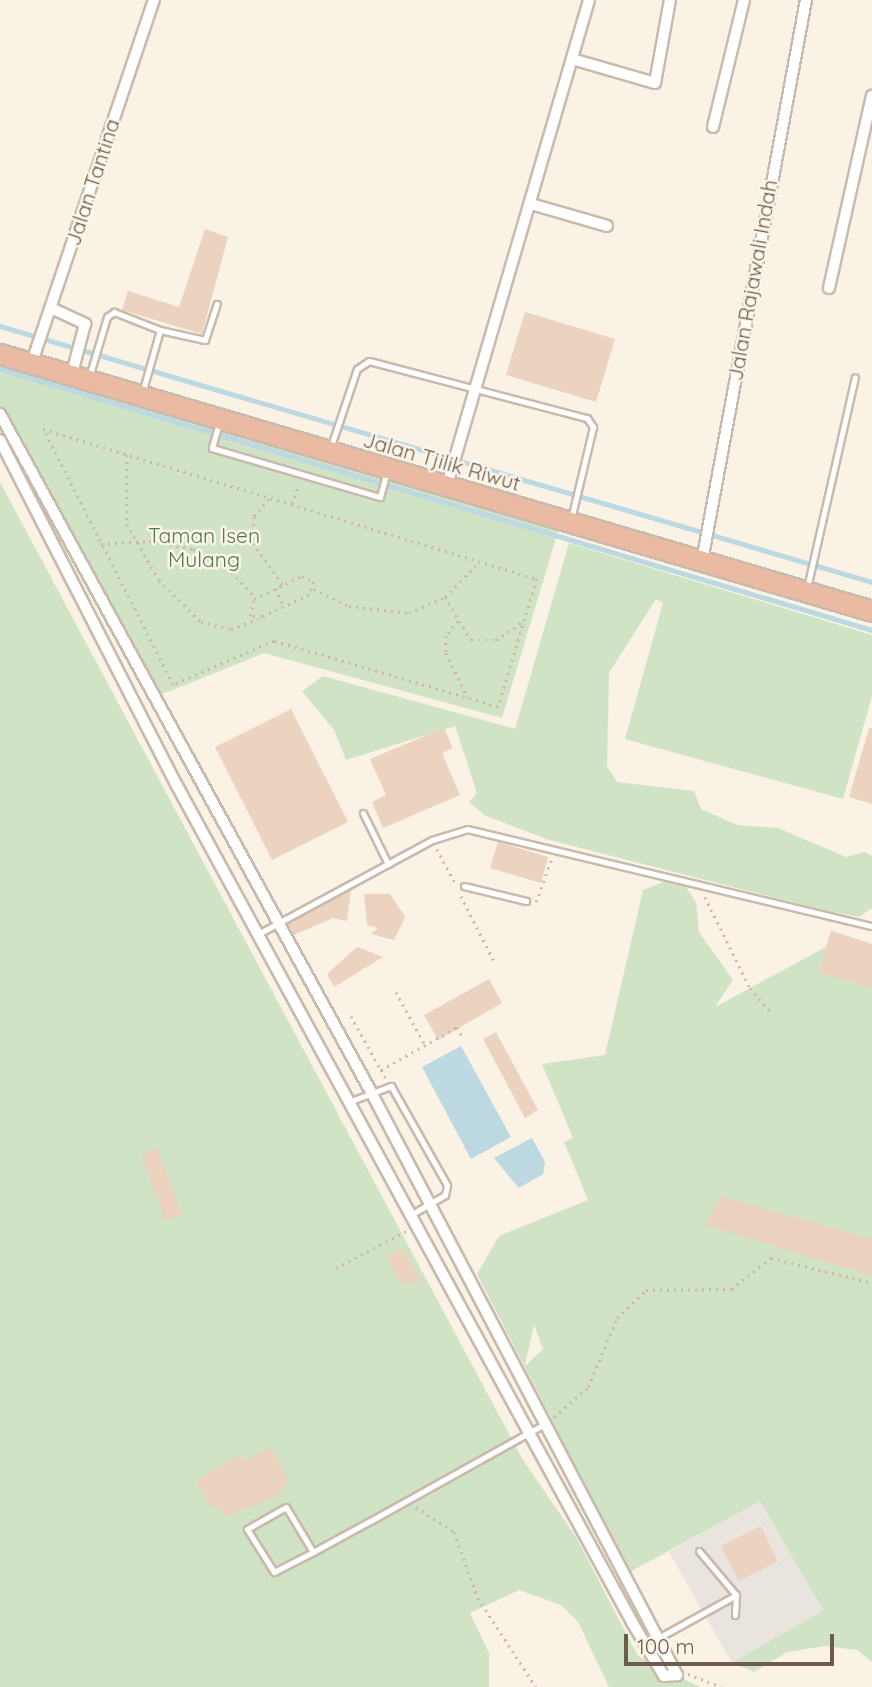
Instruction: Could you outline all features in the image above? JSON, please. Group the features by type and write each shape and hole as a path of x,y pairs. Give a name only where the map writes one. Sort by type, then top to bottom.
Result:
{"highway":[{"name":"Jalan Tjilik Riwut","path":"0,354 872,611"}],"street":[{"name":"Jalan Tantina","path":"32,365 154,0"},
{"path":"447,485 479,388 589,0"},
{"path":"572,59 654,84 670,0"},
{"path":"713,127 744,0"},
{"name":"Jalan Rajawali Indah","path":"702,561 806,0"},
{"path":"829,288 872,96"},
{"path":"531,204 607,226"},
{"path":"51,308 85,324 79,379"},
{"path":"0,414 280,922 428,1205 660,1636 677,1673 664,1676 530,1432 260,933 176,784 0,440"}],"lane":[{"path":"79,379 109,315 202,341 217,303"},
{"path":"141,396 160,330"},
{"path":"329,452 365,362 479,388 591,421 570,522"},
{"path":"807,591 855,377"},
{"path":"220,419 212,448 380,497 387,468"},
{"path":"363,813 388,864"},
{"path":"260,933 432,840 467,829 698,881 872,926"},
{"path":"464,886 526,901"},
{"path":"351,1101 388,1084 448,1187 415,1219"},
{"path":"313,1552 286,1507 247,1529 274,1572 313,1552 546,1423"},
{"path":"699,1551 736,1595 735,1615"},
{"path":"660,1636 736,1595"}],"path":[{"path":"43,429 270,498 537,579 499,707 274,641 173,685 43,429"},
{"path":"127,455 122,490 135,541 159,580 201,622 231,629 284,607 314,589"},
{"path":"292,505 301,474"},
{"path":"270,498 254,517 253,543 283,585"},
{"path":"101,544 135,541 211,556 256,598"},
{"path":"258,619 247,608 256,598 306,576 314,589 381,614 409,613 445,597 479,562"},
{"path":"276,588 284,607"},
{"path":"445,597 458,621 482,643 525,620"},
{"path":"458,621 446,636 446,653 468,698"},
{"path":"432,840 496,965"},
{"path":"526,901 543,895 554,847"},
{"path":"698,881 750,988 773,1014"},
{"path":"396,992 425,1045"},
{"path":"351,1016 388,1084"},
{"path":"381,1070 457,1027 464,1039"},
{"path":"336,1268 415,1219"},
{"path":"546,1423 588,1387 617,1318 646,1290 731,1289 771,1258 872,1283"},
{"path":"412,1497 425,1516 454,1532 478,1598 536,1687"},
{"path":"677,1673 722,1687"}],"shaded area":[{"path":"760,1500 823,1610 732,1663 669,1552"}],"green space":[{"name":"Taman Isen Mulang","path":"0,357 559,528 502,718 264,653 150,699 0,430"},
{"path":"0,482 523,1460 576,1537 638,1656 700,1687 609,1687 578,1622 561,1605 519,1590 470,1613 489,1653 489,1687 0,1687"},
{"path":"569,543 872,635 872,696 843,799 625,739 663,603 656,599 609,673 607,766 617,782 694,791 701,809 737,825 778,828 846,857 865,852 872,856 872,908 859,917 823,910 549,840 484,815 469,802 477,793 455,726 346,760 334,730 302,691 323,676 515,729"},
{"path":"666,881 686,887 696,902 699,932 733,980 715,1007 826,947 831,931 872,944 872,1662 857,1650 825,1646 787,1652 754,1672 732,1663 823,1610 760,1501 630,1572 477,1274 499,1236 588,1200 564,1142 573,1138 542,1064 605,1055 643,890","holes":["534,1325 543,1349 525,1365"]}],"water":[{"path":"461,1046 511,1137 471,1159 422,1067"},
{"path":"532,1138 545,1162 543,1174 519,1188 494,1158"}],"building":[{"path":"205,229 228,237 202,334 122,310 128,291 179,307"},
{"path":"525,312 615,339 596,402 506,375"},
{"path":"291,709 348,822 272,860 215,747"},
{"path":"444,728 453,748 442,753 460,795 383,828 372,802 386,795 370,759"},
{"path":"869,728 872,728 872,804 849,797"},
{"path":"498,842 548,857 541,883 490,868"},
{"path":"351,890 347,921 333,918 294,935 288,924"},
{"path":"364,894 390,894 405,917 394,940 371,934 378,928 367,925"},
{"path":"831,931 872,944 872,988 819,972"},
{"path":"357,947 383,957 334,987 327,974"},
{"path":"489,979 502,1003 438,1040 424,1015"},
{"path":"496,1032 538,1110 525,1118 483,1039"},
{"path":"157,1148 182,1215 165,1221 141,1155"},
{"path":"721,1196 872,1239 872,1276 705,1225"},
{"path":"403,1248 421,1281 401,1285 386,1257"},
{"path":"270,1447 288,1479 278,1496 225,1517 218,1505 211,1508 196,1481 240,1454 244,1461"},
{"path":"761,1526 778,1561 739,1581 721,1546"}],"waterway":[{"path":"0,326 872,582"},
{"path":"0,369 872,630"}]}
